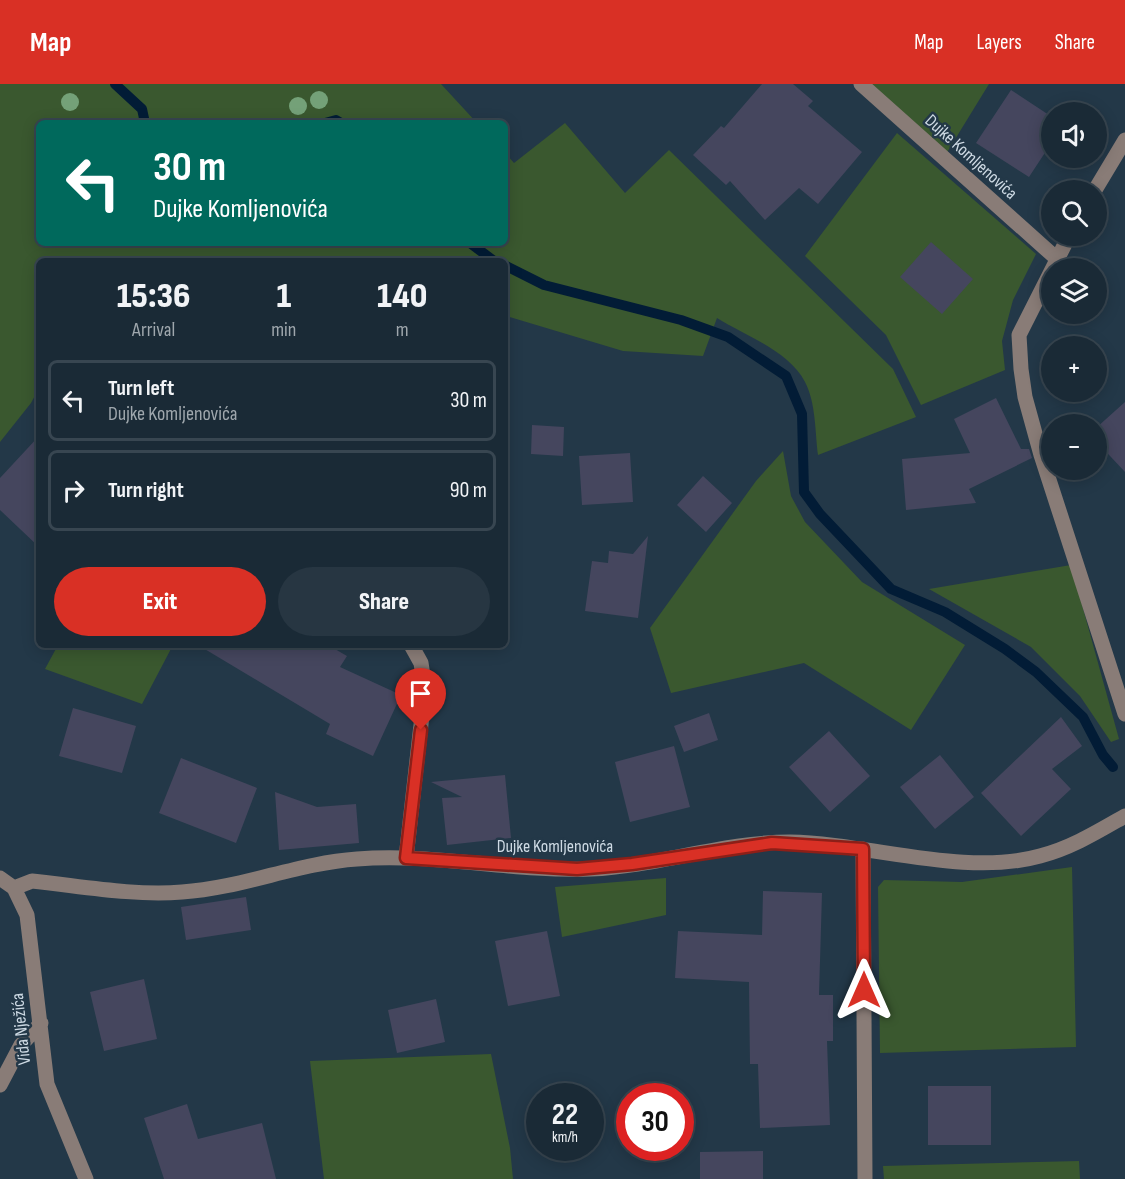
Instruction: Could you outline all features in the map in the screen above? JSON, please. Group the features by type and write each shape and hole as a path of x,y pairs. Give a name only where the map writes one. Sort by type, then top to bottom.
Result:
{"street":[{"name":"Dujke Komljenovića","path":"861,84 1056,258"},
{"path":"1102,180 1123,148"},
{"path":"1056,258 1063,246"},
{"path":"1041,289 1019,334 1025,397 1125,714"},
{"path":"406,858 425,689 422,663 413,648"},
{"name":"Dujke Komljenovića","path":"14,888 32,881 183,892 317,863 358,858 406,858 583,869 772,843 863,849 940,860 1010,861 1038,857 1072,846 1125,816"},
{"path":"863,849 865,1179"},
{"name":"Vida Nježića","path":"0,878 14,888 27,915 47,1084 86,1179"},
{"path":"0,1085 21,1045 41,1023"}],"green space":[{"path":"0,84 441,84 474,120 36,120 36,246 508,246 508,156 514,163 565,123 625,193 669,150 893,369 916,417 818,455 809,390 789,361 766,345 717,318 703,356 623,351 508,317 508,258 36,258 36,394 0,442"},
{"path":"869,84 989,84 946,154"},
{"path":"897,133 1036,254 1013,300 1002,341 1005,370 921,405 886,335 805,256"},
{"path":"783,451 791,496 805,522 862,582 965,645 911,730 804,663 671,693 650,628 756,481"},
{"path":"1071,565 1119,739 1111,742 1080,696 1031,647 929,589"},
{"path":"56,648 171,648 142,704 45,669"},
{"path":"1072,867 1076,1047 880,1053 878,887 884,880 962,882"},
{"path":"666,878 666,915 562,937 555,887"},
{"path":"491,1054 510,1148 513,1179 324,1179 310,1061"},
{"path":"1079,1161 1080,1179 884,1179 883,1166"}],"building":[{"path":"762,84 793,84 813,101 808,106 862,152 818,204 799,188 765,220 730,181 726,185 693,155 721,126 724,128"},
{"path":"1011,90 1041,110 1041,159 1029,177 976,143"},
{"path":"931,242 973,279 942,314 900,277"},
{"path":"996,398 1021,449 1029,449 1032,458 969,489 976,503 906,510 902,459 970,453 954,419"},
{"path":"1125,402 1125,472 1107,453 1107,418"},
{"path":"532,425 564,427 563,456 531,454"},
{"path":"36,439 36,544 0,510 0,478"},
{"path":"630,453 633,502 582,505 579,456"},
{"path":"703,476 732,503 706,532 677,505"},
{"path":"648,536 638,618 585,611 592,561 608,563 609,551 633,554"},
{"path":"203,648 333,648 347,656 340,667 401,695 373,756 326,734 330,724"},
{"path":"73,708 136,726 122,773 59,756"},
{"path":"709,713 718,740 684,752 674,726"},
{"path":"1061,717 1082,746 1052,769 1071,789 1021,836 981,793"},
{"path":"829,731 870,776 830,812 789,767"},
{"path":"674,746 690,807 630,822 615,762"},
{"path":"940,755 974,797 935,829 900,787"},
{"path":"181,758 257,788 236,843 159,813"},
{"path":"505,775 511,838 447,845 442,798 462,797 431,782"},
{"path":"275,792 317,807 356,804 359,843 279,850"},
{"path":"763,891 822,893 819,995 833,995 833,1041 827,1041 830,1125 760,1128 758,1064 750,1064 749,982 675,978 678,931 762,935"},
{"path":"246,897 251,930 186,940 181,907"},
{"path":"547,931 560,996 508,1006 495,941"},
{"path":"144,979 157,1039 104,1051 90,992"},
{"path":"436,999 445,1042 397,1053 388,1010"},
{"path":"928,1086 991,1086 991,1145 928,1145"},
{"path":"187,1104 198,1139 262,1123 276,1179 164,1179 144,1118"},
{"path":"763,1151 763,1179 700,1179 700,1152"}],"waterway":[{"path":"115,84 142,109 144,120"},
{"path":"474,246 490,258"},
{"path":"508,267 544,285 681,320 728,337 786,376 802,414 804,492 820,514 891,589 945,612 1005,649 1036,672 1083,717 1103,755 1113,767"}],"route":[{"path":"421,730 406,858 577,869 632,864 772,843 793,842 863,849 864,990"}]}
